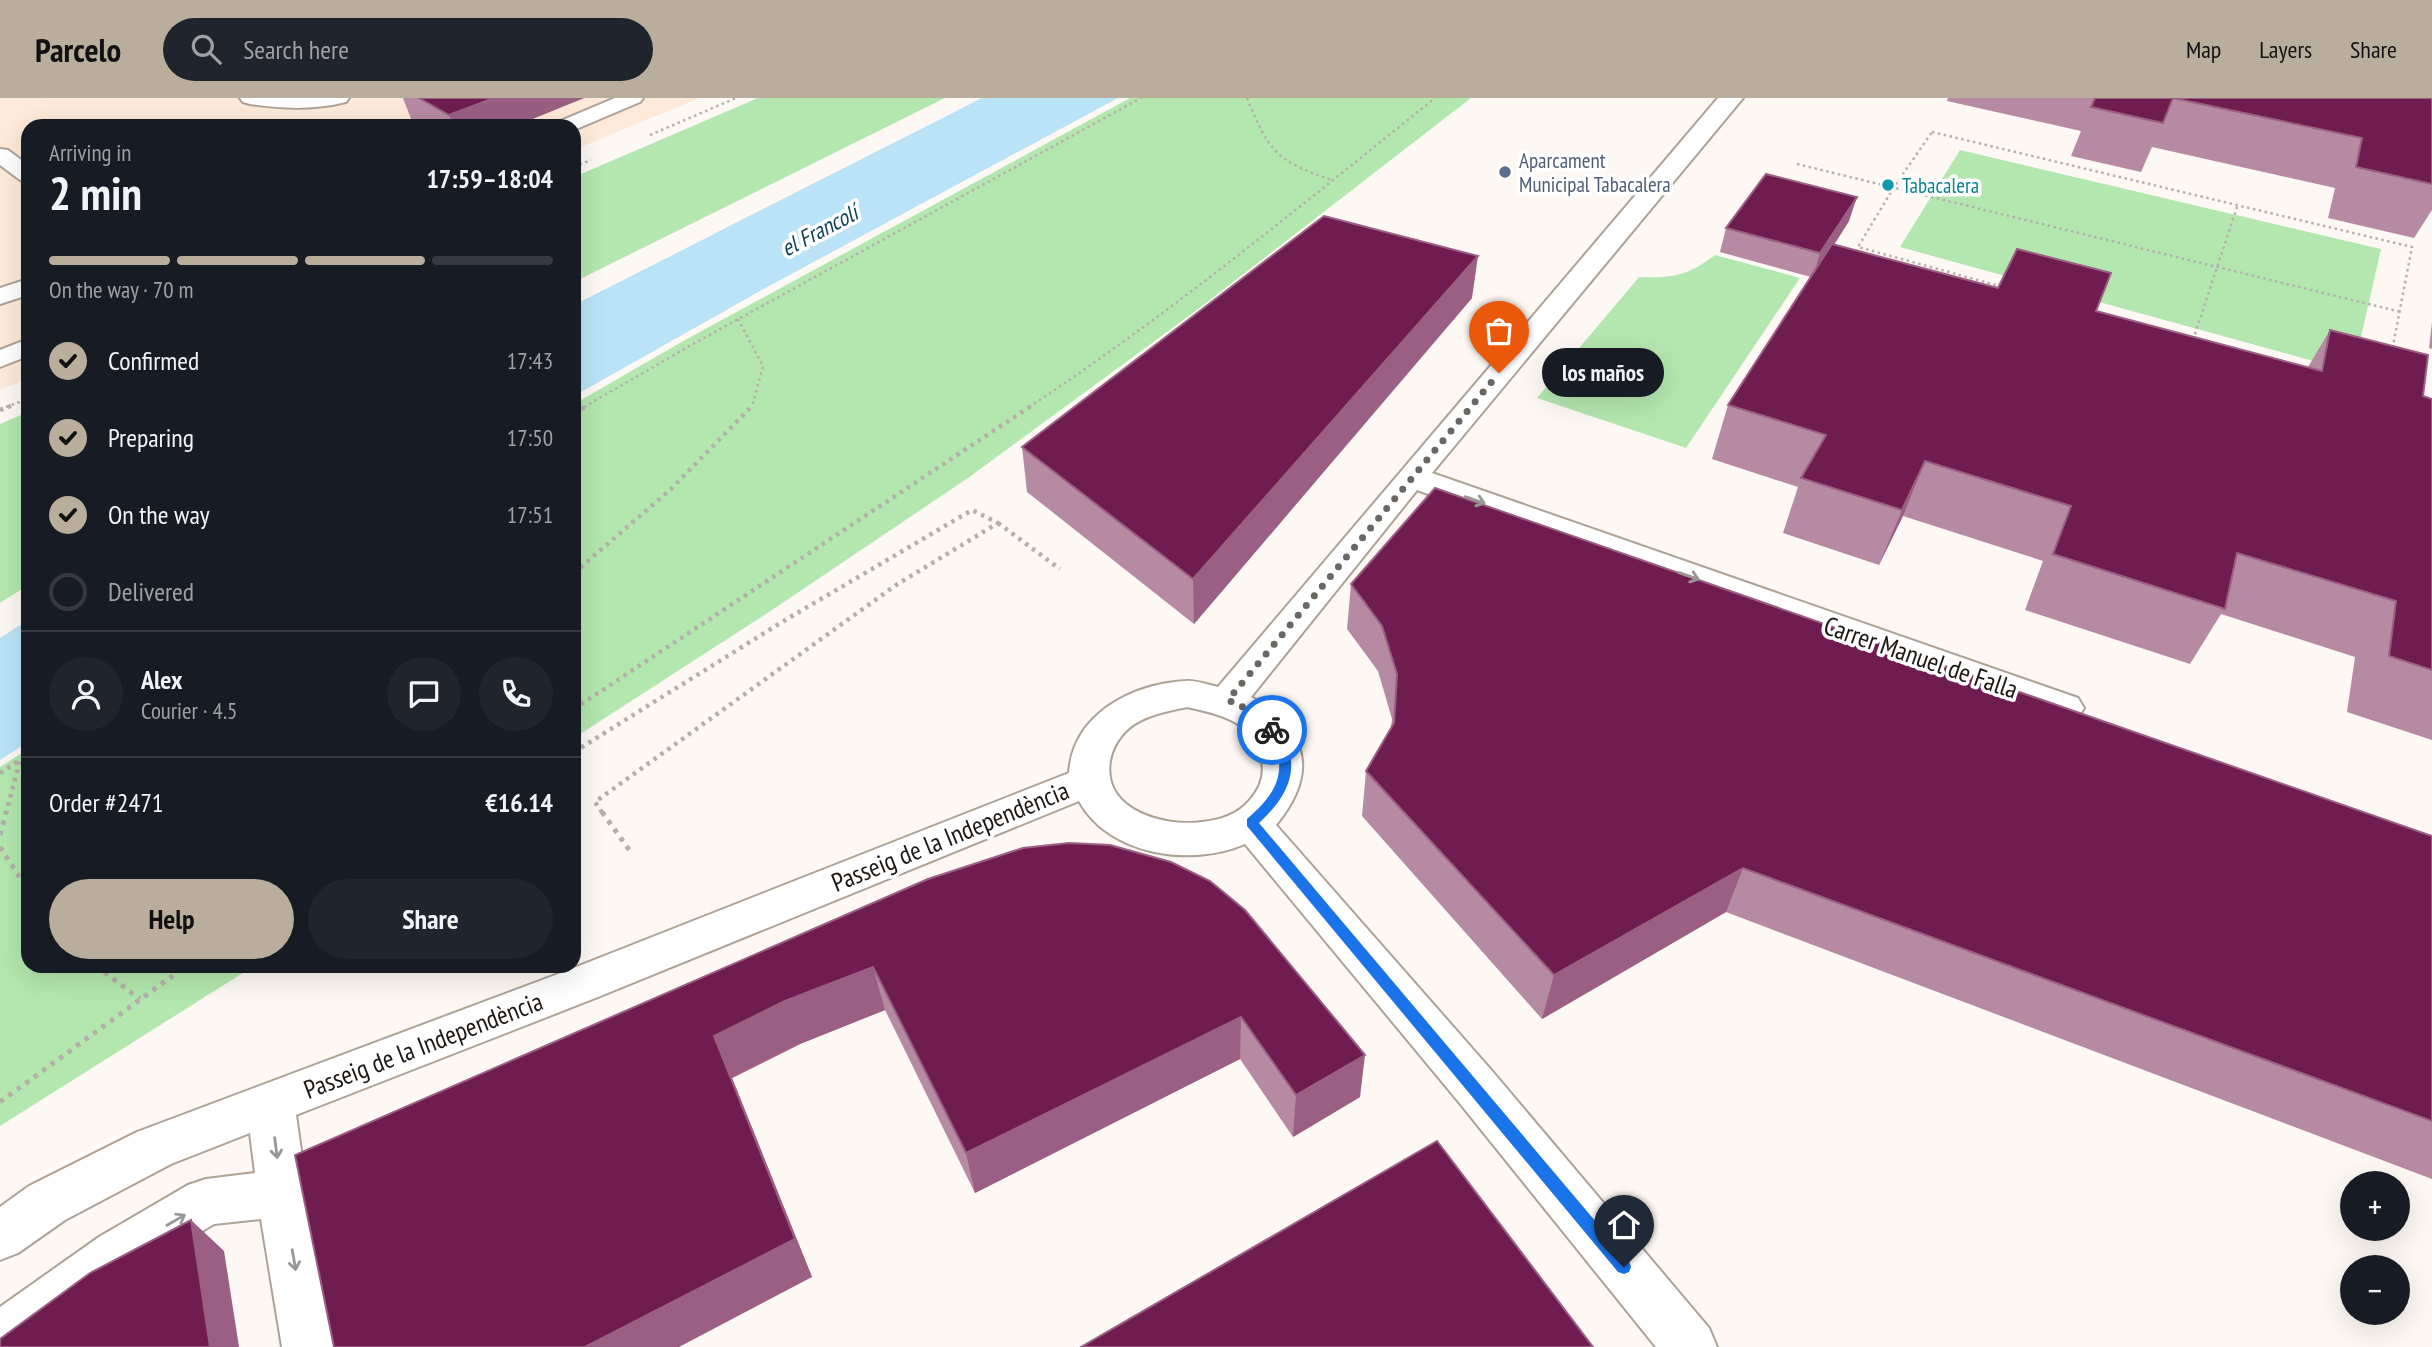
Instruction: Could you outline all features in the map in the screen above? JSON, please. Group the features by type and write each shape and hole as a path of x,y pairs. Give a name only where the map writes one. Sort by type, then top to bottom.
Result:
{"street":[{"path":"1228,700 1410,477 1731,98"},
{"name":"Carrer Manuel de Falla","path":"1410,477 2092,717"},
{"path":"1187,694 1228,700 1249,710 1265,722 1278,737 1286,773 1279,792 1268,808 1251,822 1232,832 1198,839 1164,838 1142,833 1107,811 1089,780 1088,759 1096,738 1111,720 1131,707 1168,695 1187,694"},
{"name":"Passeig de la Independència","path":"0,1236 47,1203 154,1148 582,984 1089,780"},
{"path":"1251,822 1475,1086 1690,1347"},
{"path":"271,1103 282,1193 309,1347"},
{"path":"0,1339 117,1254 206,1202 282,1193"}],"lane":[{"path":"250,98 277,103 325,102 339,98"},
{"path":"581,119 633,98"},
{"path":"0,155 21,169"},
{"path":"0,297 21,289"},
{"path":"0,359 21,350"}],"path":[{"path":"647,136 736,98"},
{"path":"581,410 738,319 1141,98"},
{"path":"1247,98 1267,147 1290,166 1332,180"},
{"path":"581,704 1073,379 1435,98"},
{"path":"1931,132 2412,247 2384,392 1858,247 1894,187 1931,132"},
{"path":"581,164 598,157"},
{"path":"1797,164 2401,312"},
{"path":"2193,340 2238,204"},
{"path":"581,567 670,490 752,407 763,366 738,319"},
{"path":"0,410 21,401"},
{"path":"581,748 782,622 972,510 998,523 1060,569"},
{"path":"630,851 595,802 896,585 998,523"},
{"path":"0,773 20,760"},
{"path":"0,835 20,760"},
{"path":"0,847 21,879"},
{"path":"105,973 140,999"},
{"path":"0,1102 176,973"}],"shaded area":[{"path":"0,98 699,98 581,147 581,119 21,119 21,382 0,390"}],"green space":[{"path":"758,98 945,98 581,279 581,174"},
{"path":"1130,98 1471,98 1197,310 968,478 772,610 581,733 581,400 685,340"},
{"path":"1960,150 2381,249 2353,372 1900,247"},
{"path":"1715,255 1800,278 1686,448 1537,398 1639,277 1680,274"},
{"path":"21,415 21,590 0,603 0,424"},
{"path":"21,754 21,973 243,973 0,1126 0,767"}],"water":[{"name":"el Francolí","path":"982,98 1118,98 769,286 581,392 581,301"},
{"path":"21,624 21,746 0,760 0,638"}],"building":[{"path":"419,98 494,98 449,115"},
{"path":"2095,98 2173,98 2163,123 2091,107"},
{"path":"2173,98 2432,98 2432,184 2356,167 2362,138"},
{"path":"1766,174 1857,197 1820,253 1726,228"},
{"path":"1324,216 1478,256 1193,579 1022,447"},
{"path":"1832,244 1998,288 2017,249 2111,273 2096,311 2322,371 2330,330 2428,355 2423,396 2432,399 2432,670 2389,656 2396,601 2237,553 2225,609 2053,554 2071,506 1925,461 1902,510 1801,478 1826,435 1728,405"},
{"path":"1435,488 2432,836 2432,1121 1743,868 1554,975 1366,771 1394,723 1397,674 1382,626 1351,584"},
{"path":"1069,843 1110,845 1171,862 1210,881 1245,910 1365,1055 1296,1095 1241,1017 966,1153 873,967 785,1001 714,1036 795,1239 585,1347 334,1347 295,1155 928,879 1023,848"},
{"path":"1437,1141 1593,1347 1081,1347"},
{"path":"191,1220 210,1347 0,1347 0,1339 90,1273"}],"way so far":[{"path":"1272,730 1249,710 1228,700 1410,477 1499,373"}],"place":[{"name":"Aparcament Municipal Tabacalera","path":"1505,172"},
{"name":"Tabacalera","path":"1888,185"},
{"name":"los maños","path":"1499,373"}],"route":[{"path":"1272,730 1278,737 1284,755 1286,773 1279,792 1268,808 1251,822 1624,1267"}]}
